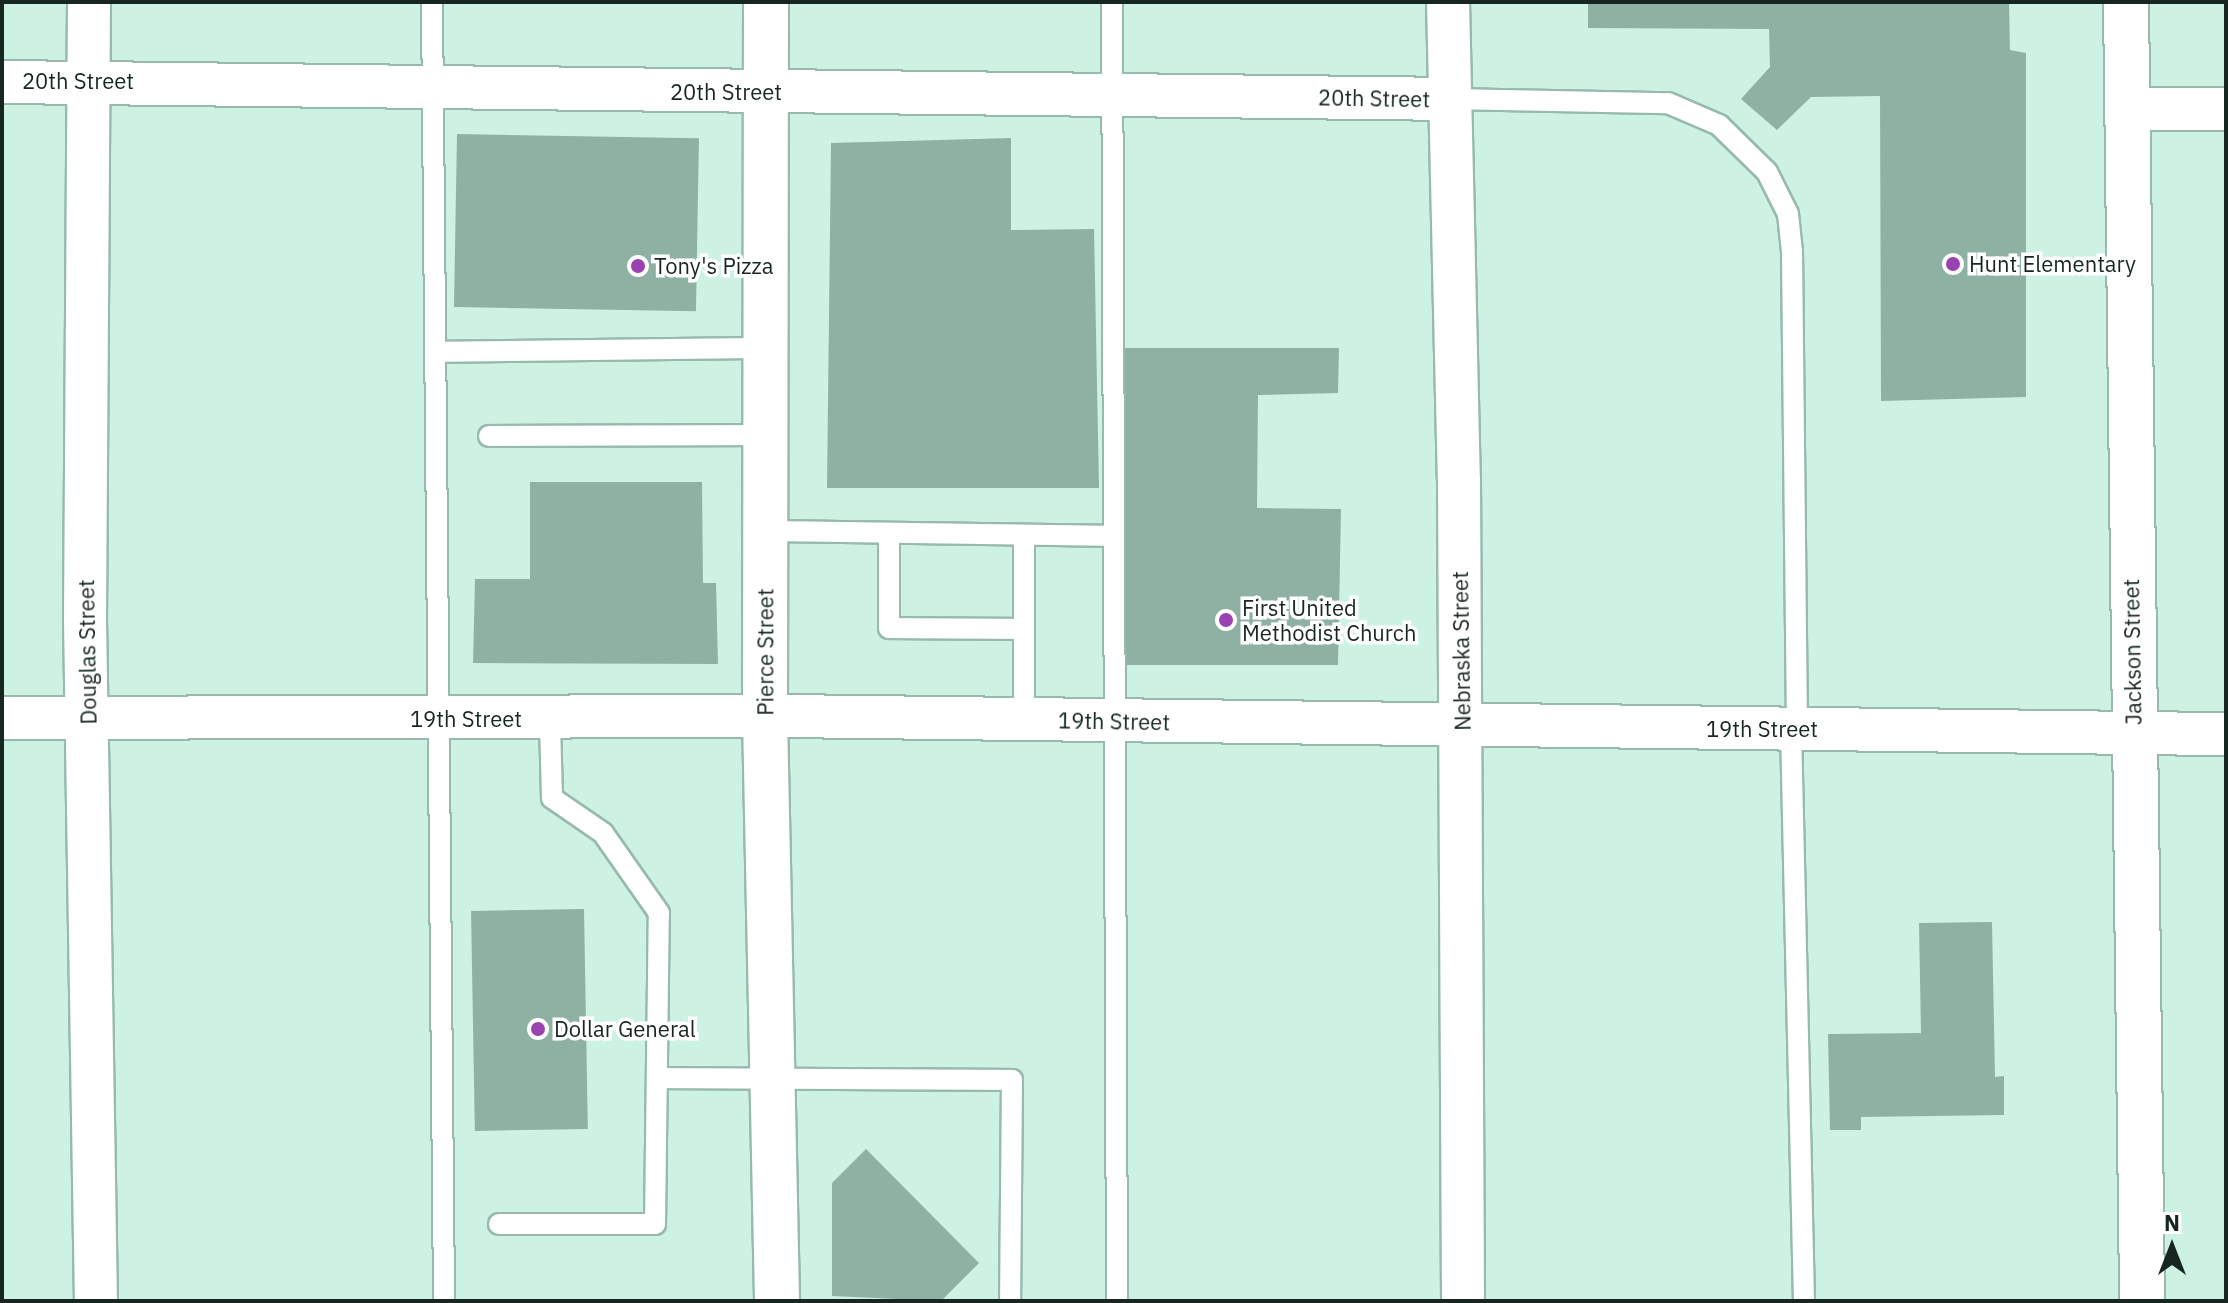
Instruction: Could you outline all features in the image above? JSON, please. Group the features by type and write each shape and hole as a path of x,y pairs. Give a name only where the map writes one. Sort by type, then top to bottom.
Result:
{"main road":[{"name":"Pierce Street","path":"766,2 765,717 777,1301"},
{"name":"Jackson Street","path":"2126,2 2142,1301"}],"street":[{"name":"Douglas Street","path":"89,2 88,717 96,1301"},
{"name":"Nebraska Street","path":"1448,2 1461,727 1463,1301"},
{"name":"20th Street","path":"2,82 90,80 432,90 1450,99"},
{"path":"2127,109 2226,109"},
{"name":"19th Street","path":"2,718 443,720 765,717 2226,734"}],"lane":[{"path":"432,2 443,720 444,1301"},
{"path":"1112,2 1111,721 1117,1301"},
{"path":"1450,99 1668,103 1719,125 1767,172 1788,214 1792,251 1794,729 1804,1301"},
{"path":"436,352 765,348"},
{"path":"489,436 765,435"},
{"path":"765,531 1112,536"},
{"path":"889,535 889,628 1023,629"},
{"path":"1024,536 1024,720"},
{"path":"499,1224 655,1224 659,913 603,833 552,798 550,719"},
{"path":"659,1078 1012,1080 1010,1301"}],"building":[{"name":"Hunt Elementary","path":"1588,2 2009,2 2010,50 2026,53 2026,397 1881,401 1880,96 1811,97 1777,130 1741,99 1770,67 1769,29 1588,28"},
{"path":"457,134 699,138 696,311 454,307"},
{"path":"1011,138 1011,230 1094,229 1099,488 827,488 831,143"},
{"path":"1122,348 1339,348 1338,393 1258,395 1257,508 1341,509 1338,665 1121,665"},
{"path":"530,482 702,482 703,583 716,583 718,664 473,663 475,579 530,579"},
{"path":"584,909 588,1129 475,1131 471,911"},
{"path":"1992,922 1995,1077 2004,1076 2004,1115 1861,1117 1861,1130 1830,1130 1828,1034 1921,1033 1919,923"},
{"path":"866,1149 979,1263 941,1301 832,1296 832,1183"}],"place":[{"name":"Hunt Elementary","path":"1953,264"},
{"name":"Tony's Pizza","path":"638,266"},
{"name":"First United Methodist Church","path":"1226,620"},
{"name":"Dollar General","path":"538,1029"}]}
